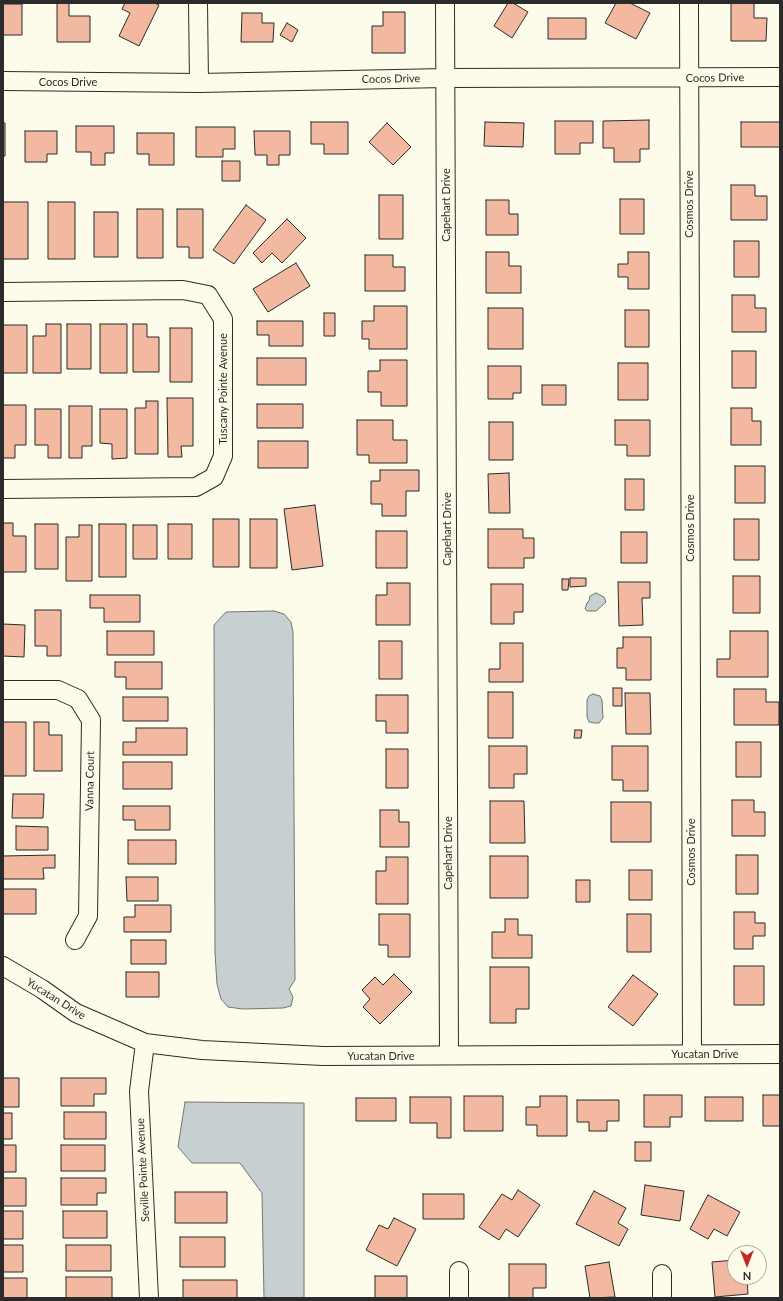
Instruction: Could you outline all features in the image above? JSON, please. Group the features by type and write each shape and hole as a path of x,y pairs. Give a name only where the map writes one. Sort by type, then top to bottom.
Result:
{"street":[{"path":"198,3 199,83"},
{"name":"Capehart Drive","path":"445,3 449,1055"},
{"name":"Cosmos Drive","path":"689,3 688,78 692,1054"},
{"name":"Cocos Drive","path":"3,81 199,83 445,78 780,77"},
{"name":"Tuscany Pointe Avenue","path":"3,292 183,290 208,295 223,319 223,456 214,478 196,487 3,489"},
{"name":"Vanna Court","path":"3,690 58,690 78,698 91,720 88,916 75,940"},
{"name":"Yucatan Drive","path":"3,966 42,989 76,1014 145,1043 202,1050 323,1056 780,1054"},
{"name":"Seville Pointe Avenue","path":"145,1043 139,1091 148,1298"},
{"path":"459,1272 459,1298"},
{"path":"662,1274 662,1298"}],"shaded area":[{"path":"596,593 604,597 606,602 596,611 587,611 585,609 590,596"},
{"path":"274,611 284,614 291,622 293,632 295,980 289,989 293,997 291,1006 283,1008 243,1009 228,1007 221,999 217,984 215,953 214,625 226,612"},
{"path":"593,694 600,696 602,700 603,718 599,723 589,722 587,717 587,700 589,696"},
{"path":"185,1102 304,1103 304,1298 264,1298 262,1193 240,1163 192,1163 178,1147"}],"building":[{"path":"57,3 69,3 69,16 90,16 90,42 57,42"},
{"path":"125,3 155,3 159,5 139,46 119,36 130,13 122,9"},
{"path":"508,3 513,3 528,12 512,38 494,26"},
{"path":"616,3 630,3 650,13 636,39 605,23"},
{"path":"731,3 754,3 754,18 767,18 766,41 731,41"},
{"path":"3,4 22,4 22,35 3,35"},
{"path":"383,12 405,12 405,53 372,53 372,26 383,26"},
{"path":"242,13 262,13 262,23 274,23 273,42 241,42"},
{"path":"548,18 586,18 586,39 548,39"},
{"path":"287,23 298,30 292,42 280,35"},
{"path":"649,120 649,149 640,149 640,162 614,162 614,148 603,148 603,121"},
{"path":"555,121 593,121 593,143 580,143 580,154 555,154"},
{"path":"311,122 348,122 348,154 324,154 324,144 311,144"},
{"path":"485,122 524,123 523,147 484,146"},
{"path":"741,122 780,122 780,147 741,147"},
{"path":"3,123 5,123 5,156 3,156"},
{"path":"387,123 411,147 393,165 369,142"},
{"path":"76,126 114,126 114,153 105,153 105,165 91,165 91,152 76,152"},
{"path":"196,127 235,127 235,149 223,149 223,157 196,157"},
{"path":"25,131 57,131 57,154 47,154 47,162 25,162"},
{"path":"254,131 290,131 290,155 279,155 279,165 267,165 267,155 255,155"},
{"path":"137,133 174,133 174,165 149,165 149,154 137,154"},
{"path":"222,161 240,161 240,181 222,181"},
{"path":"731,185 755,185 755,196 767,196 767,220 731,220"},
{"path":"379,195 403,195 403,239 379,239"},
{"path":"620,199 644,199 644,234 620,234"},
{"path":"486,200 509,200 509,214 518,214 518,235 486,235"},
{"path":"3,202 28,202 28,259 3,259"},
{"path":"48,202 75,202 75,259 48,259"},
{"path":"246,205 266,220 234,264 213,250"},
{"path":"137,209 163,209 163,258 137,258"},
{"path":"177,209 203,209 203,258 189,258 189,247 177,247"},
{"path":"94,212 118,212 118,257 94,257"},
{"path":"287,219 306,238 282,263 272,253 262,263 253,253"},
{"path":"734,241 759,241 759,277 734,277"},
{"path":"486,252 509,252 509,266 521,266 521,293 486,293"},
{"path":"628,252 649,252 649,289 628,289 628,277 618,277 618,264 628,264"},
{"path":"365,255 393,255 393,267 405,267 405,291 365,291"},
{"path":"296,263 310,286 268,312 253,289"},
{"path":"732,295 755,295 755,308 766,308 766,332 732,332"},
{"path":"374,306 407,306 407,349 369,349 369,339 362,339 362,321 374,321"},
{"path":"488,308 523,308 523,349 488,349"},
{"path":"625,310 649,310 649,347 625,347"},
{"path":"324,313 335,313 335,336 324,336"},
{"path":"257,321 303,321 303,346 269,346 269,335 257,335"},
{"path":"46,324 61,324 61,373 33,373 33,336 46,336"},
{"path":"67,324 91,324 91,369 67,369"},
{"path":"100,324 127,324 127,373 100,373"},
{"path":"133,324 147,324 147,337 159,337 159,372 133,372"},
{"path":"3,325 27,325 27,373 3,373"},
{"path":"170,328 192,328 192,382 170,382"},
{"path":"732,351 756,351 756,388 732,388"},
{"path":"257,358 306,358 306,385 257,385"},
{"path":"380,360 407,360 407,406 381,406 381,392 368,392 368,371 380,371"},
{"path":"618,363 648,363 648,400 618,400"},
{"path":"488,366 521,366 521,393 513,393 513,399 488,399"},
{"path":"542,385 566,385 566,405 542,405"},
{"path":"167,398 193,398 193,446 181,446 182,457 168,457"},
{"path":"146,401 158,401 158,454 135,454 135,408 146,408"},
{"path":"257,404 303,404 303,428 257,428"},
{"path":"3,405 26,405 26,445 15,445 15,458 3,458"},
{"path":"69,406 92,406 92,446 82,446 82,458 69,458"},
{"path":"731,408 752,408 752,421 761,421 761,445 731,445"},
{"path":"35,409 61,409 61,458 48,458 48,445 35,445"},
{"path":"100,409 127,409 127,458 112,459 112,444 100,443"},
{"path":"357,420 393,420 393,440 407,440 407,463 369,463 369,455 357,455"},
{"path":"615,420 650,420 650,456 627,456 627,445 615,445"},
{"path":"489,422 513,422 513,460 489,460"},
{"path":"258,441 308,441 308,468 258,468"},
{"path":"735,466 765,466 765,503 735,503"},
{"path":"380,470 419,470 419,491 406,491 406,516 382,516 382,504 371,504 371,481 380,481"},
{"path":"509,473 510,513 489,513 488,474"},
{"path":"625,479 644,479 644,510 625,510"},
{"path":"315,505 323,566 292,570 284,509"},
{"path":"213,519 239,519 239,567 213,567"},
{"path":"250,519 277,519 277,568 250,568"},
{"path":"734,519 759,519 759,560 734,560"},
{"path":"3,523 13,523 13,536 26,536 26,572 3,572"},
{"path":"35,524 58,524 58,569 35,569"},
{"path":"99,524 126,524 126,577 99,577"},
{"path":"168,524 192,524 192,559 168,559"},
{"path":"79,525 92,525 92,581 66,581 66,537 79,537"},
{"path":"133,525 157,525 157,559 133,559"},
{"path":"488,529 523,529 523,538 534,538 534,558 524,558 524,568 488,568"},
{"path":"376,531 407,531 407,568 376,568"},
{"path":"621,532 647,532 647,563 621,563"},
{"path":"733,576 760,576 760,613 733,613"},
{"path":"570,578 586,578 586,586 570,587"},
{"path":"562,579 569,579 568,590 562,590"},
{"path":"618,582 650,582 650,598 642,598 643,625 619,626"},
{"path":"387,583 410,583 410,625 376,625 376,595 387,595"},
{"path":"491,584 523,584 523,612 514,612 514,624 491,624"},
{"path":"90,595 140,595 140,622 104,622 104,608 90,608"},
{"path":"35,610 61,610 61,656 47,656 47,646 35,646"},
{"path":"3,624 25,625 24,657 3,656"},
{"path":"107,631 154,631 154,655 107,655"},
{"path":"730,631 768,631 768,677 717,677 717,659 730,659"},
{"path":"623,637 651,637 651,680 626,680 626,668 617,668 617,648 623,648"},
{"path":"379,641 402,641 402,679 379,679"},
{"path":"500,643 523,643 523,682 489,682 489,669 500,669"},
{"path":"115,662 162,662 162,689 126,689 126,677 115,677"},
{"path":"613,688 622,688 622,706 613,706"},
{"path":"734,689 766,689 766,702 779,702 779,725 734,725"},
{"path":"488,692 513,692 513,738 488,738"},
{"path":"625,693 650,693 651,734 626,734"},
{"path":"376,695 408,695 408,733 386,733 386,721 376,721"},
{"path":"123,697 168,697 168,721 123,721"},
{"path":"3,722 26,722 26,776 3,776"},
{"path":"34,722 49,722 49,735 62,735 62,771 34,771"},
{"path":"136,728 187,728 187,755 123,755 123,742 136,742"},
{"path":"575,730 582,730 581,738 574,738"},
{"path":"736,742 761,742 761,777 736,777"},
{"path":"489,746 527,746 527,774 514,774 514,788 489,788"},
{"path":"612,746 648,746 648,791 623,791 623,780 612,780"},
{"path":"386,749 408,749 408,788 386,788"},
{"path":"123,762 172,762 172,789 123,789"},
{"path":"13,794 44,794 43,818 12,818"},
{"path":"732,800 754,800 754,812 765,812 765,836 732,836"},
{"path":"490,801 524,801 525,843 490,843"},
{"path":"611,802 651,802 651,842 611,842"},
{"path":"123,806 170,806 170,830 135,830 135,820 123,820"},
{"path":"380,810 399,810 399,822 409,822 409,847 380,847"},
{"path":"16,826 48,827 48,850 16,850"},
{"path":"128,840 176,840 176,864 128,864"},
{"path":"55,855 55,868 43,868 44,879 3,879 3,856"},
{"path":"736,855 758,855 758,894 736,894"},
{"path":"490,856 528,856 528,898 490,898"},
{"path":"386,857 408,857 408,904 376,904 376,871 386,871"},
{"path":"629,870 652,870 652,900 629,900"},
{"path":"126,877 158,877 158,901 127,901"},
{"path":"576,880 590,880 590,902 576,902"},
{"path":"3,889 36,889 36,914 3,914"},
{"path":"135,905 171,905 171,932 124,932 124,917 135,917"},
{"path":"734,912 755,912 755,923 765,923 765,936 753,936 753,949 734,949"},
{"path":"379,914 410,914 410,957 388,957 388,945 379,945"},
{"path":"627,914 651,914 651,952 627,952"},
{"path":"505,919 518,919 518,935 532,935 532,958 492,958 492,932 505,932"},
{"path":"131,940 166,940 166,964 131,964"},
{"path":"734,966 764,966 764,1005 734,1005"},
{"path":"490,967 529,967 529,1009 516,1009 516,1023 490,1023"},
{"path":"126,972 159,972 159,997 126,997"},
{"path":"394,974 412,992 380,1024 363,1007 370,999 362,990 375,977 383,985"},
{"path":"633,975 658,994 633,1026 608,1007"},
{"path":"3,1078 19,1078 19,1107 3,1107"},
{"path":"61,1078 106,1078 106,1094 94,1094 94,1106 61,1106"},
{"path":"644,1095 682,1095 682,1117 670,1117 670,1127 644,1127"},
{"path":"763,1095 780,1095 780,1126 763,1126"},
{"path":"464,1096 503,1096 503,1131 464,1131"},
{"path":"540,1096 567,1096 567,1136 537,1136 537,1125 526,1125 526,1107 540,1107"},
{"path":"410,1097 451,1097 451,1138 437,1138 437,1123 410,1123"},
{"path":"705,1097 743,1097 743,1121 705,1121"},
{"path":"356,1098 396,1098 396,1121 356,1121"},
{"path":"577,1100 619,1100 619,1121 607,1121 607,1131 589,1131 589,1122 577,1122"},
{"path":"64,1112 106,1112 106,1139 64,1139"},
{"path":"3,1113 12,1113 12,1139 3,1139"},
{"path":"635,1142 651,1142 651,1161 635,1161"},
{"path":"3,1145 16,1145 16,1172 3,1172"},
{"path":"61,1145 105,1145 105,1171 61,1171"},
{"path":"3,1178 26,1178 26,1206 3,1206"},
{"path":"61,1178 106,1178 106,1193 97,1193 97,1205 61,1205"},
{"path":"645,1185 684,1191 680,1221 641,1215"},
{"path":"518,1190 540,1205 518,1237 506,1229 499,1240 479,1227 502,1194 512,1200"},
{"path":"594,1191 626,1208 618,1223 628,1229 619,1246 576,1224"},
{"path":"175,1192 227,1192 227,1223 175,1223"},
{"path":"423,1194 464,1194 464,1219 423,1219"},
{"path":"708,1195 740,1212 727,1236 714,1229 708,1239 690,1229"},
{"path":"3,1211 23,1211 23,1239 3,1239"},
{"path":"63,1211 107,1211 107,1238 63,1238"},
{"path":"394,1218 416,1229 397,1266 366,1250 379,1225 388,1229"},
{"path":"180,1237 225,1237 225,1267 180,1267"},
{"path":"3,1245 23,1245 23,1272 3,1272"},
{"path":"66,1245 111,1245 111,1271 66,1271"},
{"path":"727,1261 727,1285 747,1285 748,1294 715,1297 712,1262"},
{"path":"609,1262 615,1297 590,1298 585,1266"},
{"path":"509,1264 546,1264 546,1288 533,1288 533,1298 509,1298"},
{"path":"375,1276 407,1276 407,1298 375,1298"},
{"path":"66,1277 112,1277 112,1298 66,1298"},
{"path":"3,1278 27,1278 27,1298 3,1298"},
{"path":"183,1280 237,1280 237,1298 183,1298"}]}
